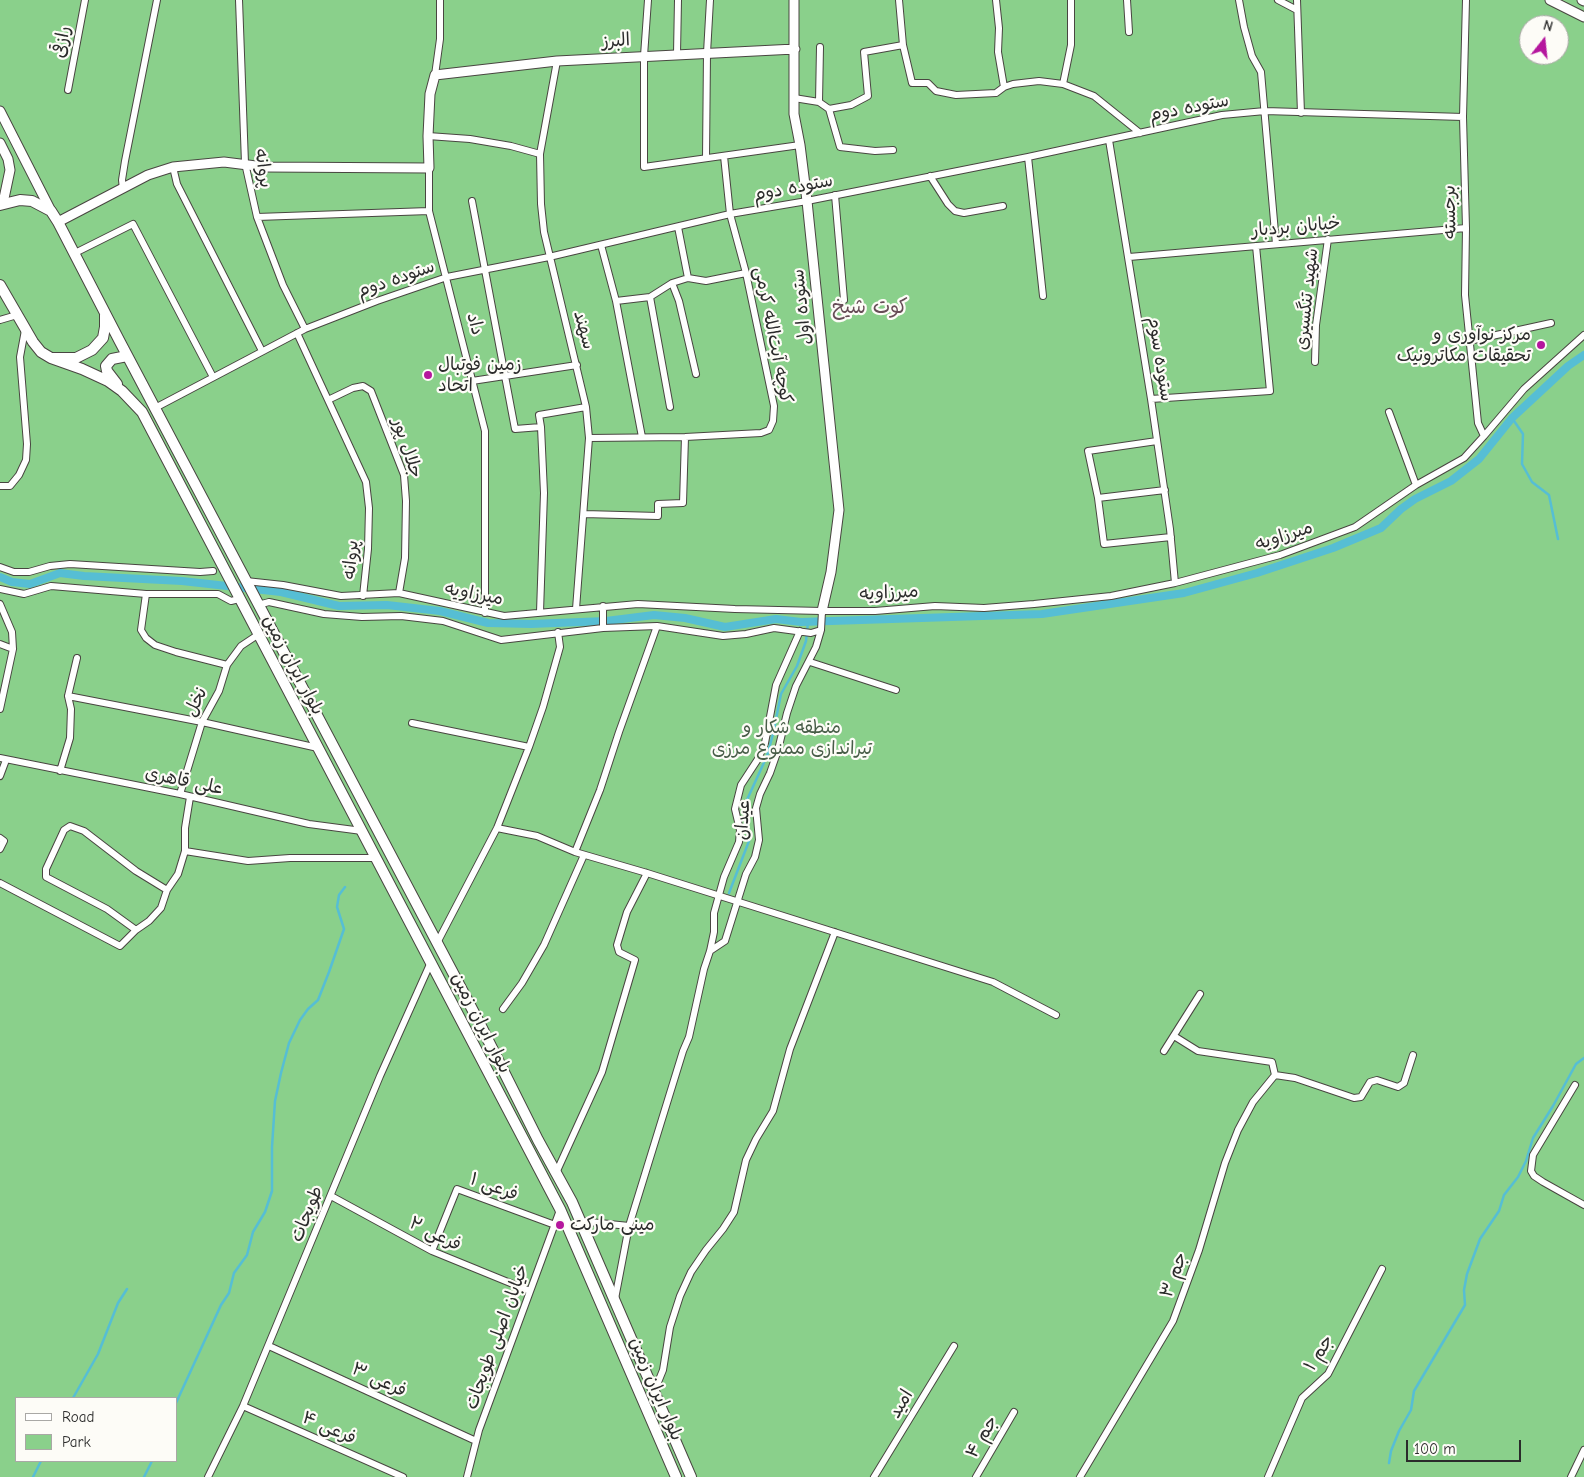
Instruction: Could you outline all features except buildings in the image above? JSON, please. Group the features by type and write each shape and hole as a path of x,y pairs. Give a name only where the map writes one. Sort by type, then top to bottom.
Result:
{"main road":[{"path":"2,204 20,200 32,201 51,211 75,253 105,314 246,581"},
{"path":"0,285 25,330 42,352 51,358 97,375 122,391"},
{"path":"51,358 76,358 92,350 103,338 106,327 105,314"},
{"path":"122,391 107,371 106,366 112,359 127,356"},
{"name":"بلوار ایران زمین","path":"122,391 142,412 560,1209 676,1477"},
{"name":"بلوار ایران زمین","path":"246,581 480,1024 580,1221 691,1477"}],"street":[{"name":"رازقی","path":"68,90 85,0"},
{"path":"123,189 122,180 125,161 157,0"},
{"name":"پروانه","path":"239,0 245,163 257,217 283,284 305,329"},
{"name":"داد","path":"440,0 438,75 430,94 428,136 429,211 485,431 485,613"},
{"path":"648,0 644,56 644,167 800,145"},
{"path":"677,54 678,0"},
{"path":"706,158 707,53 710,0"},
{"name":"ستوده اول","path":"794,0 794,114 807,201 839,510 831,572 822,613"},
{"path":"899,0 903,45 912,83 928,83 936,91 956,95 996,93 1004,87 1013,84 1039,81 1064,84 1094,96 1140,133"},
{"path":"996,0 999,28 998,52 1004,87"},
{"path":"1064,84 1071,45 1071,0"},
{"path":"1126,0 1128,32"},
{"path":"1239,0 1252,56 1261,72 1276,244"},
{"path":"1278,0 1297,10"},
{"path":"1297,0 1301,113"},
{"name":"برجسته","path":"1466,0 1464,117 1465,295 1478,422 1484,436"},
{"path":"1550,0 1584,17"},
{"path":"829,109 851,105 868,96 864,52 903,45"},
{"path":"819,102 820,47"},
{"name":"البرز","path":"438,75 557,61 795,49"},
{"name":"سهند","path":"557,61 540,154 544,232 578,365 586,406 589,438 576,609"},
{"path":"794,98 819,102 829,109 840,146 875,151 893,150"},
{"path":"0,111 51,211"},
{"name":"ستوده دوم","path":"155,408 305,329 377,301 447,277 549,257 730,214 807,201 1028,157 1222,115 1265,111 1464,117"},
{"path":"428,136 470,139 511,146 540,154"},
{"name":"ستوده سوم","path":"1109,140 1152,399 1176,583"},
{"path":"0,143 8,159 10,170 2,204"},
{"name":"کوچه آیت‌الله کرمی","path":"589,438 685,437 761,433 769,430 773,421 774,406 746,273 730,214 724,156"},
{"path":"1028,157 1042,296"},
{"path":"58,222 148,175 173,167 224,162 264,166 429,168"},
{"path":"173,167 177,184 262,351"},
{"path":"930,176 948,204 955,211 964,213 1003,206"},
{"path":"835,195 844,300"},
{"path":"472,201 515,429 541,426"},
{"path":"257,217 429,211"},
{"path":"75,253 133,224 213,377"},
{"path":"678,227 688,278"},
{"name":"خیابان بردبار","path":"1129,257 1466,228"},
{"name":"شهید تنگسیری","path":"1315,362 1316,325 1328,239"},
{"path":"601,245 616,301 642,437"},
{"path":"1152,399 1270,390 1256,246"},
{"path":"616,301 650,298 672,283 688,278 706,281 746,273"},
{"path":"672,283 679,301 696,374"},
{"path":"650,298 664,364 670,408"},
{"path":"0,319 18,315"},
{"path":"1469,341 1551,323"},
{"path":"0,486 10,486 19,475 26,460 27,444 20,357 25,330"},
{"name":"پروانه","path":"298,333 366,482 369,508 368,549 363,596"},
{"name":"میرزاویه","path":"246,581 283,585 341,596 399,593 504,616 576,609 603,610 638,604 822,613 935,606 984,608 1111,596 1176,583 1280,555 1355,527 1416,485 1464,458 1524,389 1584,335"},
{"path":"472,381 578,365"},
{"name":"جلال پور","path":"328,400 353,388 363,386 370,391 404,475 406,501 404,558 399,593"},
{"path":"540,612 544,493 539,415 586,406"},
{"path":"1389,412 1416,485"},
{"path":"584,514 658,516 658,504 683,503 685,437"},
{"path":"1157,441 1088,451 1098,498 1104,544 1171,537"},
{"path":"1098,498 1165,490"},
{"path":"0,567 14,572 29,572 50,566 70,564 213,572"},
{"path":"0,589 24,594 51,586 146,594 218,594 231,601 238,597"},
{"path":"146,594 141,630 146,638 155,645 227,665"},
{"path":"257,602 269,602 324,614 362,617 401,616 443,621 501,640 603,627 657,626 723,636 746,634 774,628 811,633 821,628"},
{"path":"0,604 12,632 13,650 0,709"},
{"path":"603,610 603,627"},
{"name":"عیدان","path":"710,951 725,942 746,874 755,857 759,840 756,808 778,750 796,686 810,662 821,628 822,613"},
{"path":"575,852 600,790 657,626"},
{"path":"437,943 497,828 529,747 543,707 560,647 558,632"},
{"name":"عیدان","path":"615,1300 629,1226 689,1037 714,932 714,913 718,895 739,842 740,830 735,809 741,785 758,759 765,743 776,685 802,632"},
{"name":"نخل","path":"180,794 202,722 219,691 227,665 241,646 259,634"},
{"path":"0,644 13,650"},
{"path":"60,771 70,738 68,696 77,658"},
{"path":"810,662 896,690"},
{"path":"68,696 202,722 318,748"},
{"path":"412,723 529,747"},
{"path":"0,776 3,759"},
{"name":"علی قاهری","path":"3,759 180,794 309,824 362,831"},
{"path":"0,883 120,946 161,908 167,890 178,874 185,851 185,828 190,797"},
{"path":"136,930 107,909 46,877 46,870 64,830 70,826 84,831 136,871 167,890"},
{"path":"497,828 537,836 584,855 738,901 993,982 1056,1016"},
{"path":"0,838 4,841 0,848"},
{"path":"185,851 248,861 290,858 376,858"},
{"path":"503,1009 522,983 544,945 584,855"},
{"path":"556,1173 602,1072 635,960 619,952 617,945 627,912 647,873"},
{"path":"654,1392 663,1370 670,1327 680,1296 691,1272 734,1212 746,1160 756,1139 773,1112 790,1049 835,932"},
{"name":"طویجات","path":"208,1477 243,1406 269,1346 380,1076 431,962"},
{"path":"1164,1052 1200,994"},
{"path":"1174,1036 1198,1051 1272,1062 1276,1075 1294,1078 1354,1098 1360,1097 1370,1082 1377,1080 1398,1086 1404,1083 1413,1055"},
{"name":"جم ۳","path":"1080,1477 1173,1322 1199,1250 1225,1163 1238,1130 1253,1102 1276,1075"},
{"path":"1575,1085 1533,1155 1531,1170 1534,1176 1543,1182 1584,1204"},
{"name":"فرعی ۱","path":"432,1251 457,1189 555,1224"},
{"name":"فرعی ۲","path":"331,1196 432,1251 530,1290"},
{"name":"خیابان اصلی طویجات","path":"467,1477 476,1441 560,1209"},
{"path":"580,1221 629,1226"},
{"name":"جم ۱","path":"1268,1477 1302,1398 1328,1374 1382,1269"},
{"name":"فرعی ۳","path":"269,1346 476,1441"},
{"name":"امید","path":"874,1477 954,1346"},
{"name":"فرعی ۴","path":"243,1406 402,1477"},
{"name":"جم ۴","path":"976,1477 1014,1412"},
{"path":"1571,1477 1584,1450"}],"green space":[{"name":"منطقه شکار و تیراندازی ممنوع مرزی","path":"0,0 1584,0 1584,1477 0,1477"}],"waterway":[{"path":"0,577 12,582 30,584 60,573 182,581 281,592 339,606 387,605 440,611 488,623 531,624 606,621 654,615 685,618 725,627 776,619 801,622 1042,614 1184,593 1257,573 1333,548 1381,528 1415,499 1451,481 1479,459 1512,418 1568,366 1584,355"},
{"path":"1512,418 1523,434 1522,464 1532,482 1549,495 1558,539"},
{"path":"729,893 749,841 746,802 767,756 781,694 797,666 806,641 808,622"},
{"path":"178,1399 221,1305 229,1293 234,1273 247,1255 253,1232 265,1212 272,1191 275,1101 281,1073 289,1043 300,1020 318,1000 344,929 337,907 339,895 345,887"},
{"path":"1389,1463 1391,1451 1399,1431 1411,1410 1414,1391 1465,1305 1464,1290 1467,1274 1480,1239 1499,1211 1504,1195 1518,1177 1526,1161 1533,1138 1576,1064 1584,1058"},
{"path":"74,1397 98,1354 118,1303 127,1289"},
{"path":"33,1477 40,1462"},
{"path":"144,1477 152,1462"}],"place":[{"name":"مرکز نوآوری و تحقیقات مکاترونیک","path":"1541,345"},
{"name":"زمین فوتبال اتحاد","path":"428,375"},
{"name":"مینی مارکت","path":"560,1225"}],"district":[{"name":"کوت شیخ","path":"870,307"}]}
